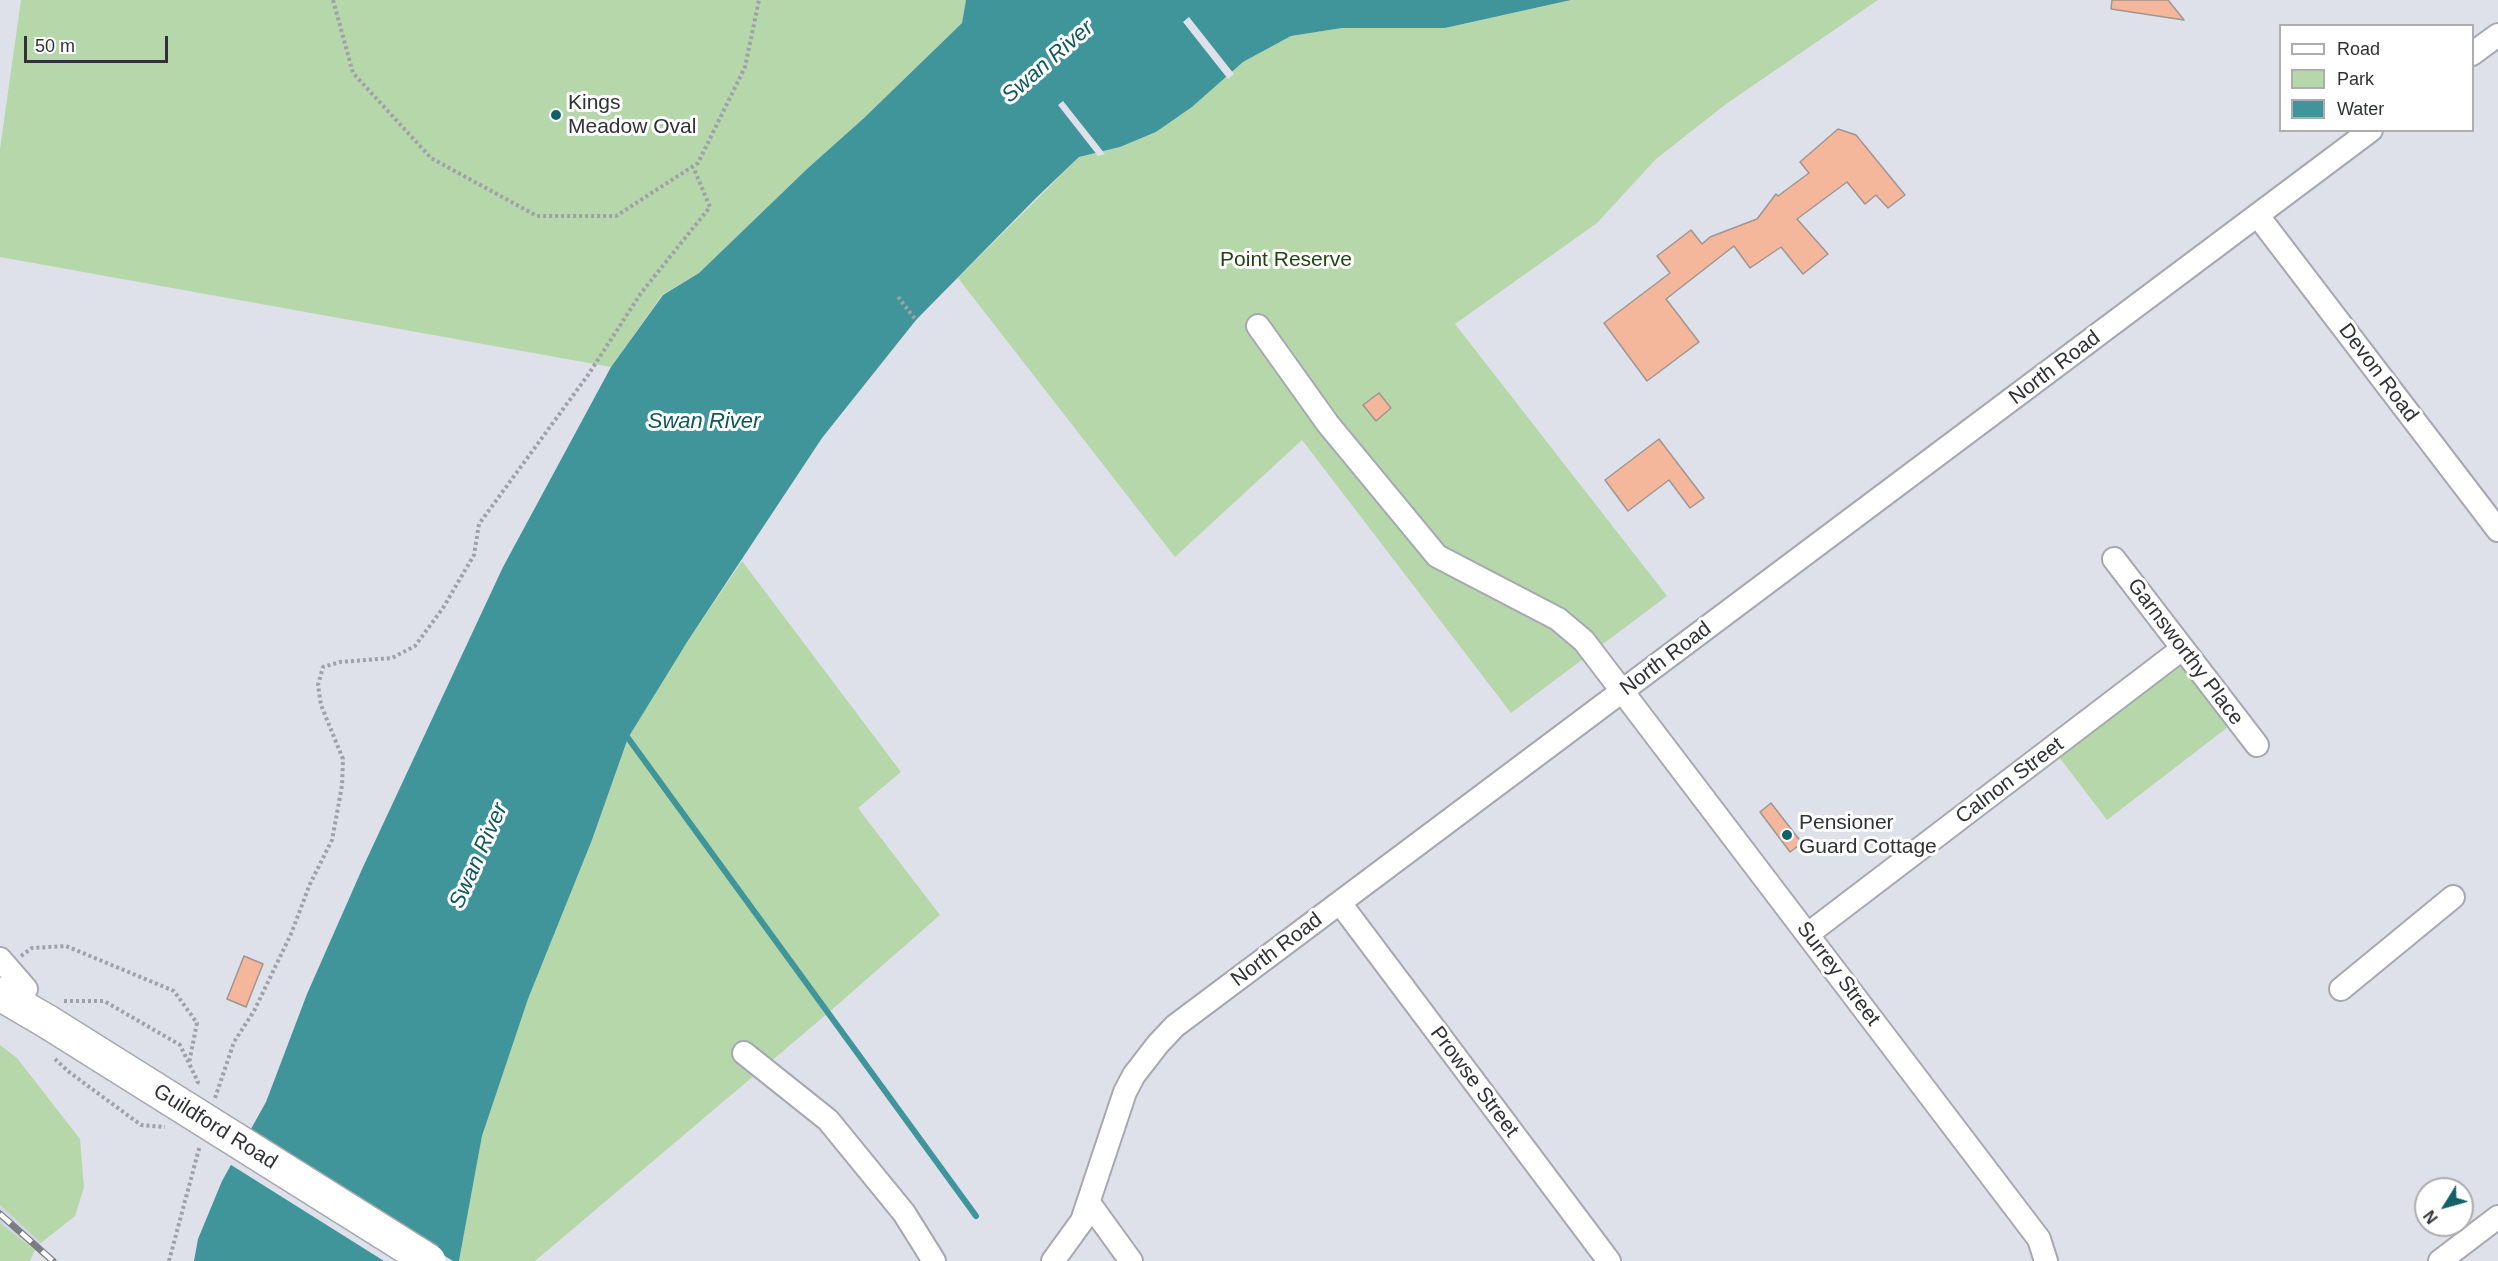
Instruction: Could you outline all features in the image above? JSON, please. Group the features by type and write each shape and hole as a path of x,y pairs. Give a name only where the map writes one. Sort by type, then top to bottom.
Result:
{"highway":[{"name":"Guildford Road","path":"6,981 48,1022 429,1261"}],"street":[{"path":"2474,53 2498,35"},
{"name":"North Road","path":"1053,1261 1073,1236 1089,1203 1125,1092 1134,1075 1175,1026 2368,132"},
{"name":"Devon Road","path":"2258,216 2498,530"},
{"name":"Surrey Street","path":"1258,326 1328,424 1437,556 1558,619 1572,629 1623,690 2039,1239 2046,1261"},
{"name":"Garnsworthy Place","path":"2114,559 2257,745"},
{"name":"Calnon Street","path":"1808,934 2182,649"},
{"path":"2341,989 2453,897"},
{"name":"Prowse Street","path":"1340,903 1609,1261"},
{"path":"744,1053 828,1120 904,1213 934,1261"},
{"path":"1089,1203 1131,1261"},
{"path":"2440,1261 2498,1217"}],"path":[{"path":"333,0 353,73 431,158 537,216 616,216 698,163 746,66 759,0"},
{"path":"212,1108 234,1042 254,1011 332,840 342,786 343,759 321,705 318,685 323,667 340,662 392,658 415,646 443,608 474,555 479,524 588,375 641,293 710,207 694,168"},
{"path":"898,297 916,320"},
{"path":"6,981 32,948 66,946 174,991 197,1023 189,1063"},
{"path":"169,1261 201,1142"}],"shaded area":[{"path":"0,1205 41,1243 35,1250 0,1223"}],"green space":[{"path":"21,0 966,0 962,23 699,273 662,295 611,367 0,257 0,149"},
{"name":"Point Reserve","path":"1571,0 1878,0 1726,104 1656,159 1597,223 1455,324 1667,596 1511,713 1302,440 1175,557 958,278 1079,157 1120,147 1156,132 1192,107 1243,62 1291,36 1342,28 1445,28"},
{"path":"742,561 901,772 858,808 940,915 535,1261 459,1261 482,1136 528,999 592,840 628,738 689,639"},
{"path":"2182,649 2237,720 2107,820 2053,749"},
{"path":"0,1045 17,1058 80,1139 84,1187 75,1216 41,1243 0,1205"},
{"path":"0,1223 35,1250 30,1261 0,1261"}],"water":[{"name":"Swan River","path":"966,0 1571,0 1445,28 1342,28 1291,36 1243,62 1192,107 1156,132 1120,147 1079,157 916,320 822,438 689,639 628,738 592,840 528,999 482,1136 459,1261 194,1261 198,1239 222,1181 266,1102 307,994 363,867 503,567 611,367 663,295 699,273 962,23"}],"pier":[{"path":"1189,17 1234,74 1228,79 1183,22"},
{"path":"1063,101 1105,154 1098,156 1058,105"},
{"path":"245,1133 453,1261 384,1261 228,1163"}],"building":[{"path":"2112,0 2168,0 2184,20 2111,9"},
{"path":"1838,129 1856,135 1905,195 1888,208 1876,195 1865,204 1847,182 1797,219 1828,254 1803,274 1781,247 1750,268 1734,246 1666,299 1699,342 1647,381 1604,323 1670,273 1657,256 1691,230 1702,244 1710,237 1757,219 1776,194 1778,196 1809,173 1800,162"},
{"path":"1379,393 1391,408 1376,421 1363,405"},
{"path":"1659,439 1704,498 1690,508 1669,480 1628,511 1605,480"},
{"name":"Pensioner Guard Cottage","path":"1771,803 1802,843 1790,852 1760,812"},
{"path":"244,956 263,964 246,1007 227,999"}],"waterway":[{"path":"628,738 976,1216"}],"railway":[{"path":"0,1214 53,1261"}],"place":[{"name":"Kings Meadow Oval","path":"556,115"},
{"name":"Pensioner Guard Cottage","path":"1787,835"}]}
